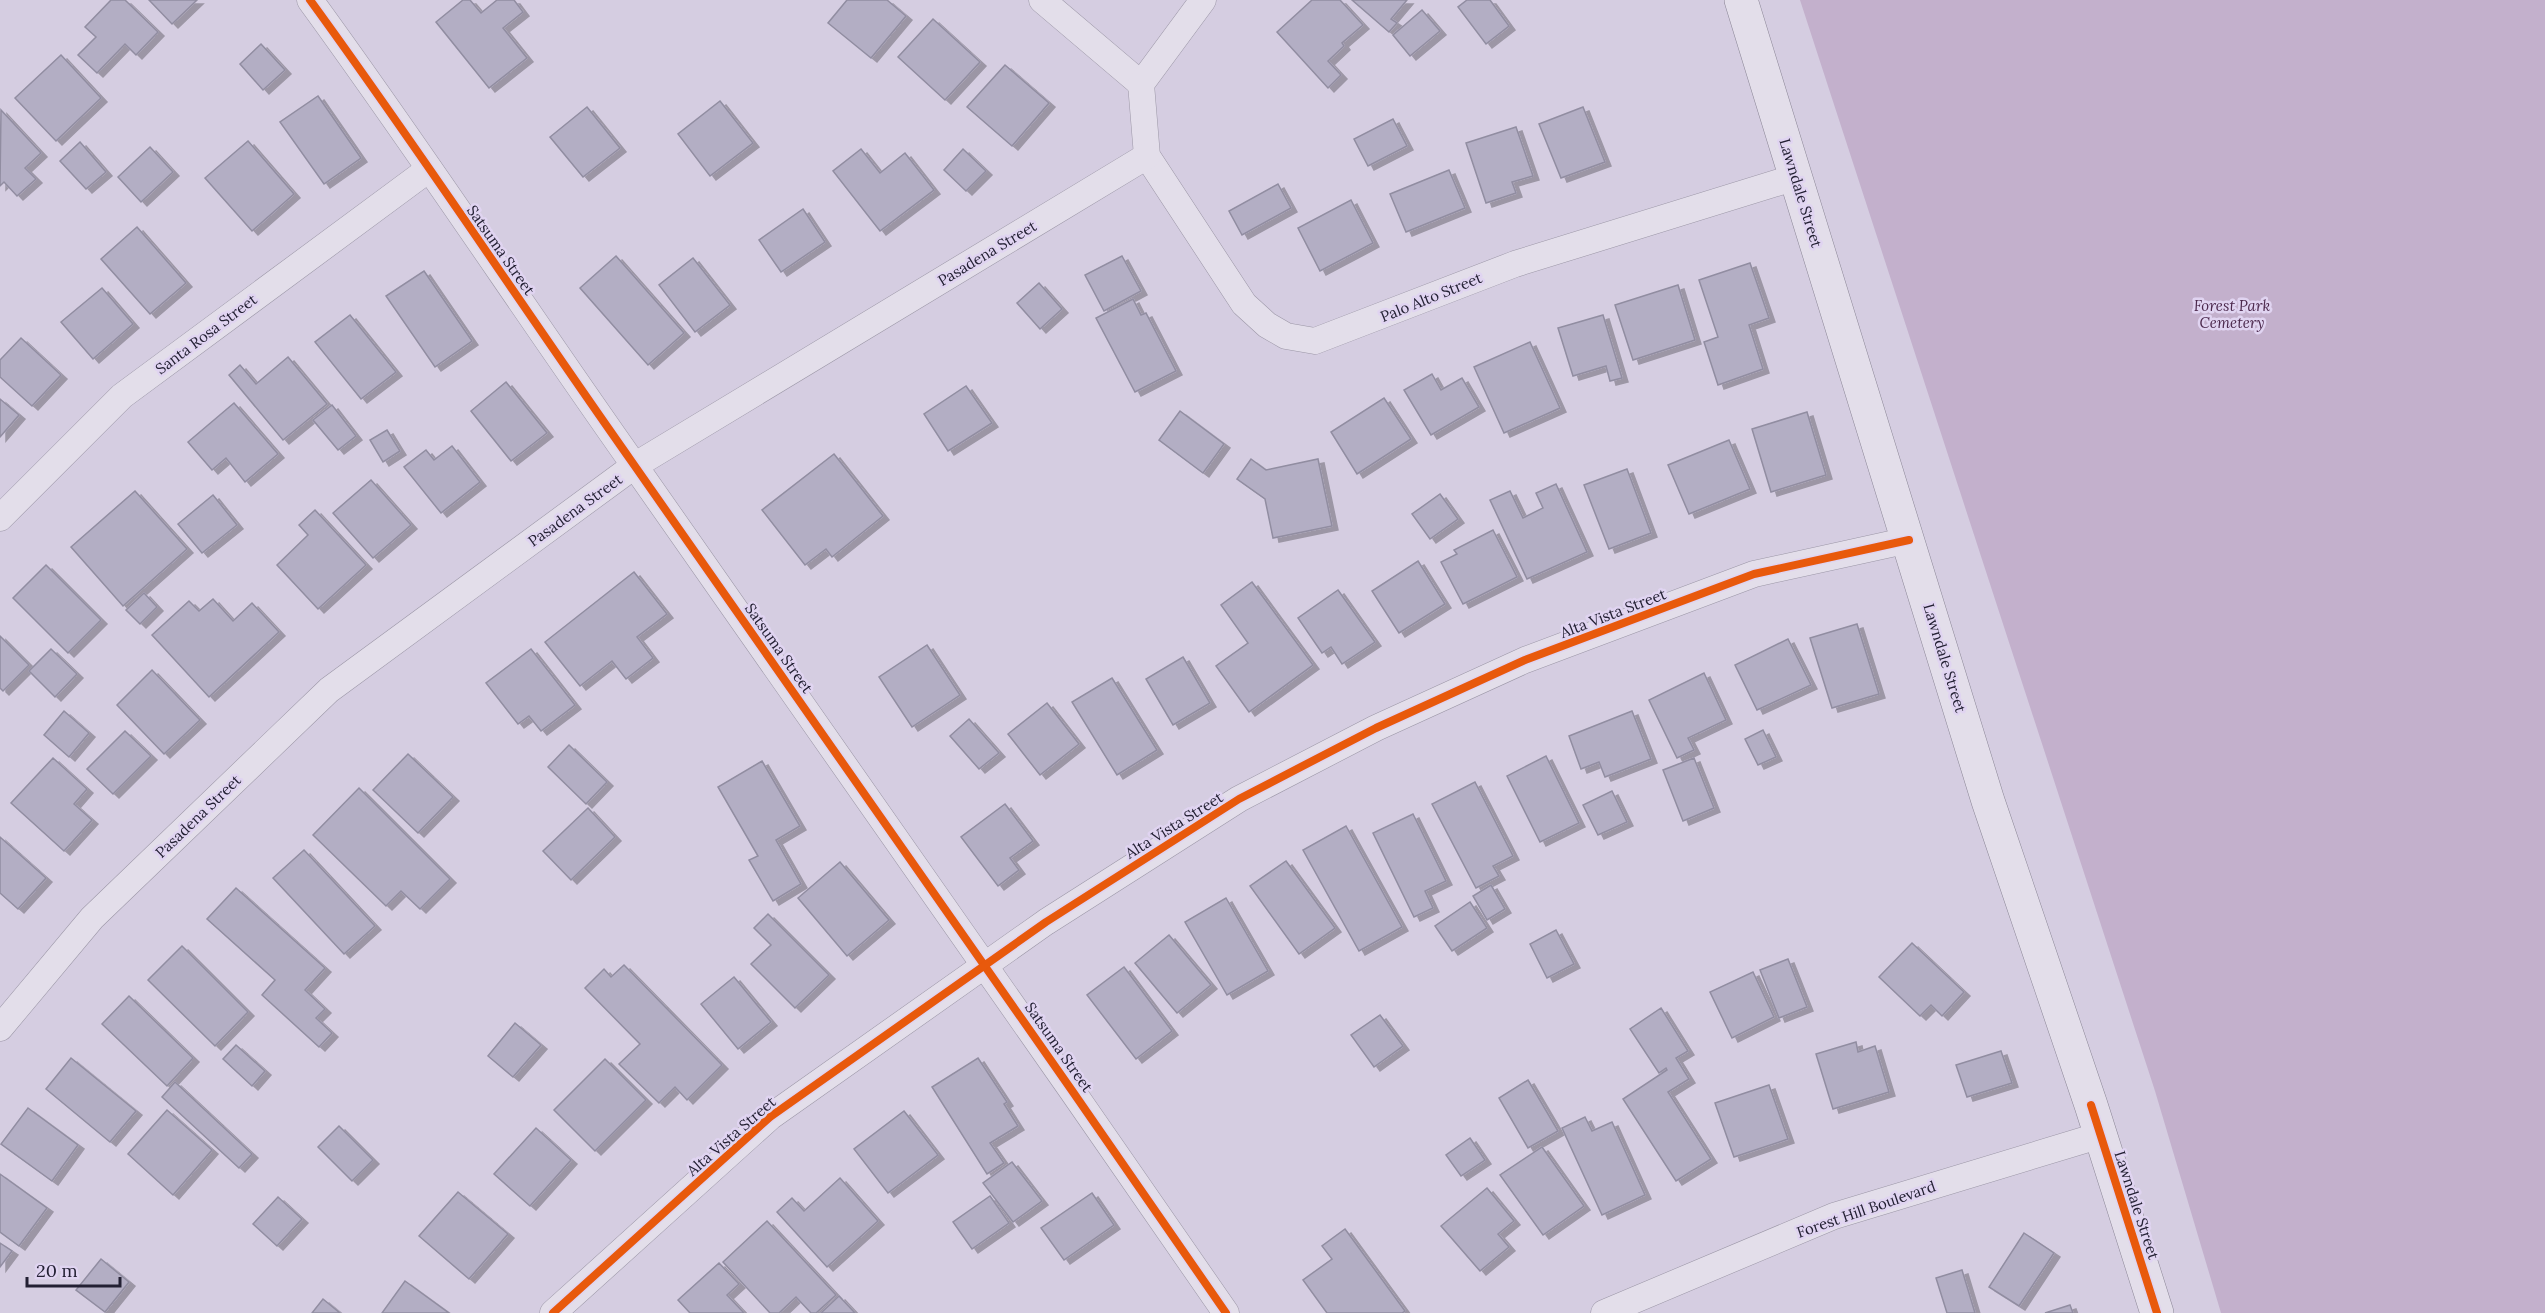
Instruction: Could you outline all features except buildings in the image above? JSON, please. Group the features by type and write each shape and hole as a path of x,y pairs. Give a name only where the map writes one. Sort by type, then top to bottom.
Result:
{"main road":[{"name":"Lawndale Street","path":"1741,0 1988,801 2157,1313"}],"street":[{"name":"Satsuma Street","path":"310,0 634,466 986,965 1226,1313"},
{"path":"1042,0 1141,84"},
{"path":"1147,156 1141,84 1203,0"},
{"name":"Palo Alto Street","path":"1147,156 1244,304 1267,325 1286,336 1315,341 1515,264 1796,177"},
{"name":"Pasadena Street","path":"0,1029 92,918 330,690 634,466 1147,156"},
{"name":"Santa Rosa Street","path":"0,518 122,396 429,169"},
{"name":"Alta Vista Street","path":"553,1313 770,1117 1046,922 1239,800 1376,728 1525,660 1754,574 1909,540"},
{"name":"Forest Hill Boulevard","path":"1604,1313 1834,1216 2100,1135"}],"green space":[{"name":"Forest Park Cemetery","path":"1800,0 2545,0 2545,1313 2221,1313 2155,1091"}],"cycle path":[{"path":"310,0 1226,1313"},
{"path":"553,1313 770,1117 1046,922 1239,799 1376,728 1525,660 1754,574 1909,540"},
{"path":"2091,1105 2157,1313"}]}
